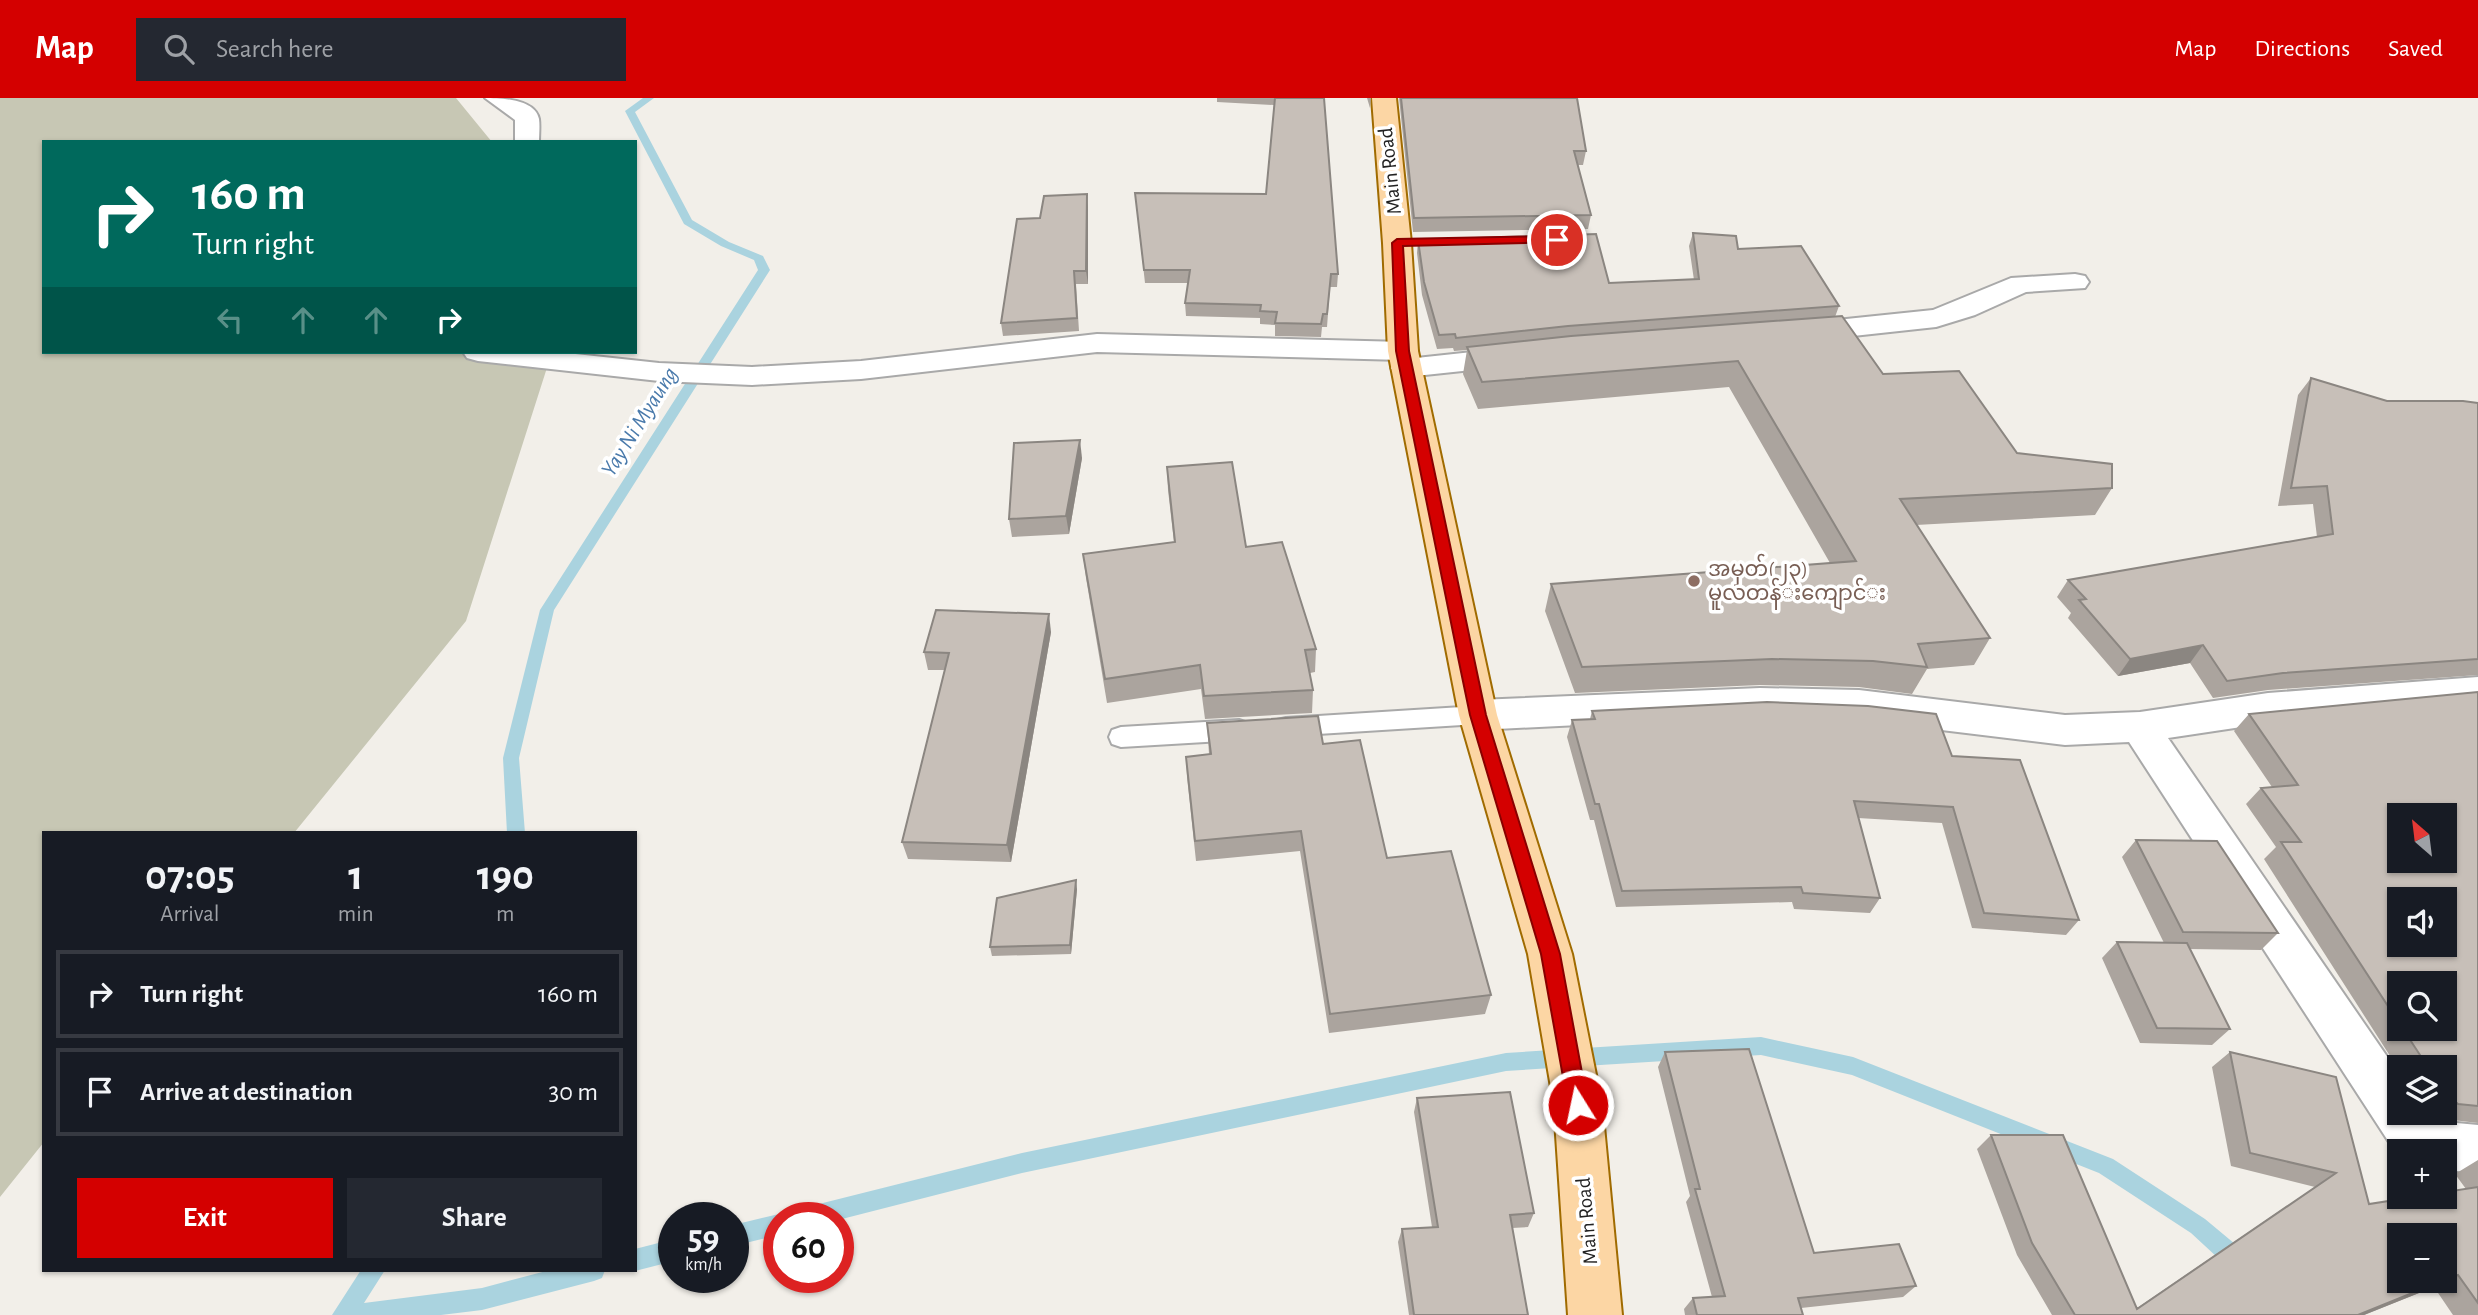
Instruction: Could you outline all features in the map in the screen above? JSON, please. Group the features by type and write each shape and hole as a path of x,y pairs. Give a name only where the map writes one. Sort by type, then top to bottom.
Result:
{"main road":[{"name":"Main Road","path":"1384,98 1410,242 1404,360 1478,715 1550,954 1578,1105 1595,1315"}],"street":[{"path":"497,98 527,117 527,140"},
{"path":"1775,334 1836,331 1936,318 1965,309 2021,284 2075,282"},
{"path":"496,354 659,372 752,376 861,370 1097,343 1404,360 1552,353"},
{"path":"1478,715 1760,702 1859,705 2065,730 2140,727 2267,708 2478,691"},
{"path":"2140,727 2411,1133 2426,1144 2478,1149"}],"lane":[{"path":"1121,737 1478,715"}],"shaded area":[{"path":"0,98 456,98 490,140 42,140 42,354 551,354 466,621 296,831 42,831 42,1144 0,1197"}],"building":[{"path":"1275,98 1324,98 1338,274 1331,274 1327,314 1323,314 1321,324 1275,323 1277,312 1260,311 1261,305 1185,303 1190,270 1144,270 1135,193 1266,194"},
{"path":"1401,98 1577,98 1586,151 1574,151 1591,215 1414,218"},
{"path":"1087,194 1086,271 1074,271 1077,318 1001,323 1017,219 1040,218 1044,196"},
{"path":"1693,233 1736,236 1738,249 1801,246 1839,306 1568,326 1456,338 1455,334 1439,335 1424,282 1418,240 1596,234 1609,283 1699,279"},
{"path":"1842,316 1883,374 1959,371 2017,453 2112,464 2112,488 1900,499 1990,638 1918,644 1927,667 1873,661 1772,659 1582,667 1551,584 1856,561 1738,361 1482,382 1467,347 1571,336"},
{"path":"2311,378 2387,401 2478,403 2478,659 2283,673 2227,681 2203,645 2130,659 2079,600 2086,599 2068,580 2333,534 2327,486 2291,488"},
{"path":"1080,440 1066,516 1009,519 1014,443"},
{"path":"1232,462 1246,547 1282,542 1316,649 1305,650 1313,690 1204,696 1200,665 1105,679 1083,554 1175,542 1167,467"},
{"path":"936,610 1049,614 1007,845 902,842 949,653 924,652"},
{"path":"2478,692 2478,1106 2457,1103 2457,1055 2420,1055 2411,1041 2457,1041 2457,971 2387,971 2387,1005 2281,842 2301,842 2261,788 2298,785 2249,714"},
{"path":"1767,702 1868,706 1936,714 1952,756 2020,760 2079,920 1984,913 1953,807 1854,801 1880,898 1803,893 1801,887 1622,891 1599,804 1595,804 1572,720 1595,719 1592,711"},
{"path":"1318,716 1323,744 1360,740 1387,858 1451,851 1491,995 1330,1014 1301,831 1195,841 1186,757 1211,754 1207,723"},
{"path":"2136,840 2217,841 2278,933 2183,932"},
{"path":"1076,880 1070,945 990,947 997,898"},
{"path":"2117,942 2187,943 2230,1029 2157,1028"},
{"path":"1749,1049 1814,1253 1899,1244 1916,1286 1798,1298 1803,1315 1697,1315 1693,1298 1725,1296 1695,1189 1700,1189 1665,1052"},
{"path":"2230,1052 2336,1077 2369,1204 2387,1201 2387,1209 2457,1209 2457,1190 2478,1187 2478,1303 2457,1275 2457,1223 2387,1223 2387,1293 2412,1293 2358,1315 2075,1315 2032,1243 1991,1135 2063,1135 2137,1309 2336,1173 2250,1153"},
{"path":"1510,1092 1534,1213 1510,1215 1528,1315 1414,1315 1402,1229 1438,1227 1417,1098"}],"waterway":[{"name":"Yay Ni Myaung","path":"516,831 511,758 547,610 764,270 759,258 725,244 688,222 630,111 649,98"},
{"path":"854,1205 1022,1163 1506,1062 1761,1046 1853,1066 2106,1166 2198,1226 2239,1262"},
{"path":"749,1232 763,1228"},
{"path":"637,1259 658,1254"},
{"name":"Yay Ni Myaung","path":"343,1315 373,1272"},
{"path":"354,1315 482,1299 586,1272"}],"place":[{"name":"အမှတ်(၂၃) မူလတန်‌း‌ကျောင်‌း","path":"1694,581"}],"route":[{"path":"1557,240 1397,243 1403,351 1478,715 1550,954 1578,1105"}]}
